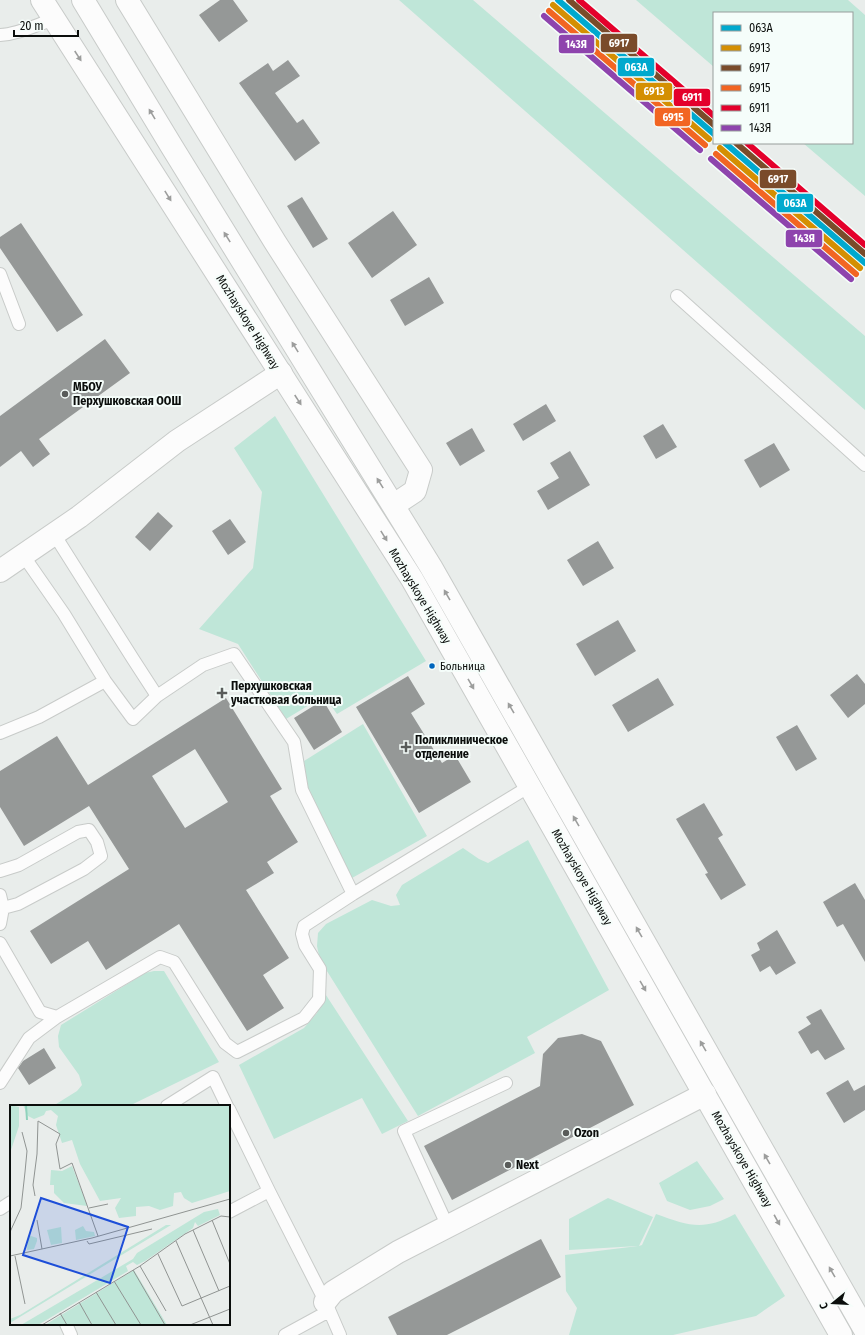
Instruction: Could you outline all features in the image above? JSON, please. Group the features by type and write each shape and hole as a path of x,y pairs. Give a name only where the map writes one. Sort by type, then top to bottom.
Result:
{"main road":[{"name":"Mozhayskoye Highway","path":"42,0 412,579 842,1335"},
{"name":"Mozhayskoye Highway","path":"83,0 435,574 865,1330"},
{"path":"127,0 275,242 421,470 415,491 394,505"},
{"path":"0,571 79,517 178,441 281,373"},
{"path":"327,1306 333,1292 398,1252 705,1094"}],"lane":[{"path":"0,35 22,32 32,26 54,19"},
{"path":"0,274 19,324"},
{"path":"677,296 865,465"},
{"path":"54,534 157,696"},
{"path":"23,555 64,614 105,681 133,719 157,696 203,665 234,654 294,742 302,790 353,894"},
{"path":"0,733 39,717 105,681"},
{"path":"0,1083 29,1038 57,1017 160,957 174,962 225,1043 237,1052 304,1018 319,999 320,969 305,945 302,934 304,926 353,894 530,786"},
{"path":"0,871 19,865 78,832 89,830 97,842 100,856 84,868 18,904 3,908"},
{"path":"0,895 3,908 0,924"},
{"path":"0,943 40,1012 57,1017"},
{"path":"168,1105 213,1077 227,1105"},
{"path":"448,1227 404,1131 506,1083"},
{"path":"230,1111 340,1335"},
{"path":"230,1211 269,1191"},
{"path":"0,1209 10,1203"},
{"path":"285,1335 327,1306"},
{"path":"66,1325 71,1335"}],"green space":[{"path":"399,0 473,0 865,336 865,410"},
{"path":"636,0 848,0 865,15 865,196 804,144 853,144 853,12 713,12 713,66"},
{"path":"275,416 426,661 337,714 324,696 286,719 238,644 199,629 253,568 262,492 234,448"},
{"path":"363,724 427,836 352,878 307,790 304,761"},
{"path":"528,840 609,990 527,1037 535,1053 418,1116 320,960 317,946 318,933 326,924 372,900 391,906 400,905 396,895 402,885 463,848 479,859 488,863"},
{"path":"164,971 219,1062 131,1105 55,1105 77,1091 82,1085 79,1075 59,1047 58,1036 61,1025 145,973"},
{"path":"324,992 408,1121 382,1134 362,1098 274,1139 239,1065 304,1028 317,1013"},
{"path":"697,1161 724,1199 710,1206 690,1210 667,1201 659,1183"},
{"path":"608,1198 653,1217 639,1246 642,1245 656,1214 687,1224 705,1225 714,1223 735,1214 785,1296 756,1316 673,1335 569,1335 577,1308 566,1291 565,1255 638,1246 569,1250 569,1219"}],"building":[{"path":"220,0 233,0 248,21 219,42 199,15"},
{"path":"288,60 300,76 275,93 297,123 303,119 320,143 295,161 239,83 268,63 273,71"},
{"path":"302,197 328,239 313,248 287,206"},
{"path":"393,211 417,245 372,278 348,243"},
{"path":"21,223 83,315 57,332 0,248 0,237"},
{"path":"429,277 444,303 405,326 390,300"},
{"name":"МБОУ Перхушковская ООШ","path":"105,339 130,373 39,439 50,454 33,467 21,451 0,467 0,416"},
{"path":"546,404 556,421 523,441 513,424"},
{"path":"663,424 677,447 656,459 643,436"},
{"path":"472,428 485,451 460,466 446,443"},
{"path":"774,443 790,470 760,488 744,460"},
{"path":"570,451 590,485 548,510 537,491 559,478 550,463"},
{"path":"158,512 173,526 150,551 135,537"},
{"path":"230,519 246,542 228,555 212,531"},
{"path":"598,541 614,568 583,586 567,560"},
{"path":"618,620 636,651 595,676 576,644"},
{"path":"857,674 865,684 865,704 848,718 830,695"},
{"name":"Поликлиническое отделение","path":"408,676 425,704 411,713 442,763 455,755 471,782 419,813 356,707"},
{"path":"658,678 674,705 628,732 612,705"},
{"path":"226,698 282,789 270,796 298,842 267,862 274,873 246,890 289,958 263,975 284,1008 247,1031 179,924 106,970 88,941 51,964 30,931 129,869 89,806 24,846 0,807 0,771 57,736 88,785","holes":["195,749 228,802 185,828 152,776"]},
{"path":"323,700 342,732 314,750 294,718"},
{"path":"797,725 817,759 796,771 776,737"},
{"path":"704,803 723,835 718,838 746,885 721,900 705,874 708,873 676,819"},
{"path":"855,883 865,900 865,962 843,924 837,927 823,902"},
{"path":"777,930 796,963 776,975 770,966 760,972 751,955 760,950 757,943"},
{"path":"821,1009 845,1049 825,1060 818,1050 811,1054 798,1032 811,1024 806,1017"},
{"path":"582,1034 601,1041 634,1105 452,1200 424,1146 540,1086 543,1054 558,1038"},
{"path":"44,1048 56,1068 29,1085 18,1068 23,1061"},
{"path":"848,1080 854,1091 865,1085 865,1110 844,1123 826,1093"},
{"path":"541,1239 561,1277 447,1335 397,1335 388,1317"}],"transit line":[{"name":"063А","path":"558,0 713,133"},
{"name":"6917","path":"569,0 713,124"},
{"name":"6911","path":"579,0 713,115"},
{"name":"6913","path":"553,5 709,139"},
{"name":"6915","path":"549,11 705,145"},
{"name":"143Я","path":"544,16 700,150"},
{"name":"063А","path":"726,144 865,263"},
{"name":"6917","path":"737,144 865,254"},
{"name":"6911","path":"748,144 865,245"},
{"name":"6913","path":"720,148 860,268"},
{"name":"6915","path":"716,154 856,274"},
{"name":"143Я","path":"711,159 851,279"}],"place":[{"name":"МБОУ Перхушковская ООШ","path":"65,394"},
{"name":"Больница","path":"432,666"},
{"name":"Перхушковская участковая больница","path":"222,693"},
{"name":"Поликлиническое отделение","path":"406,747"},
{"name":"Ozon","path":"566,1133"},
{"name":"Next","path":"508,1165"}]}
